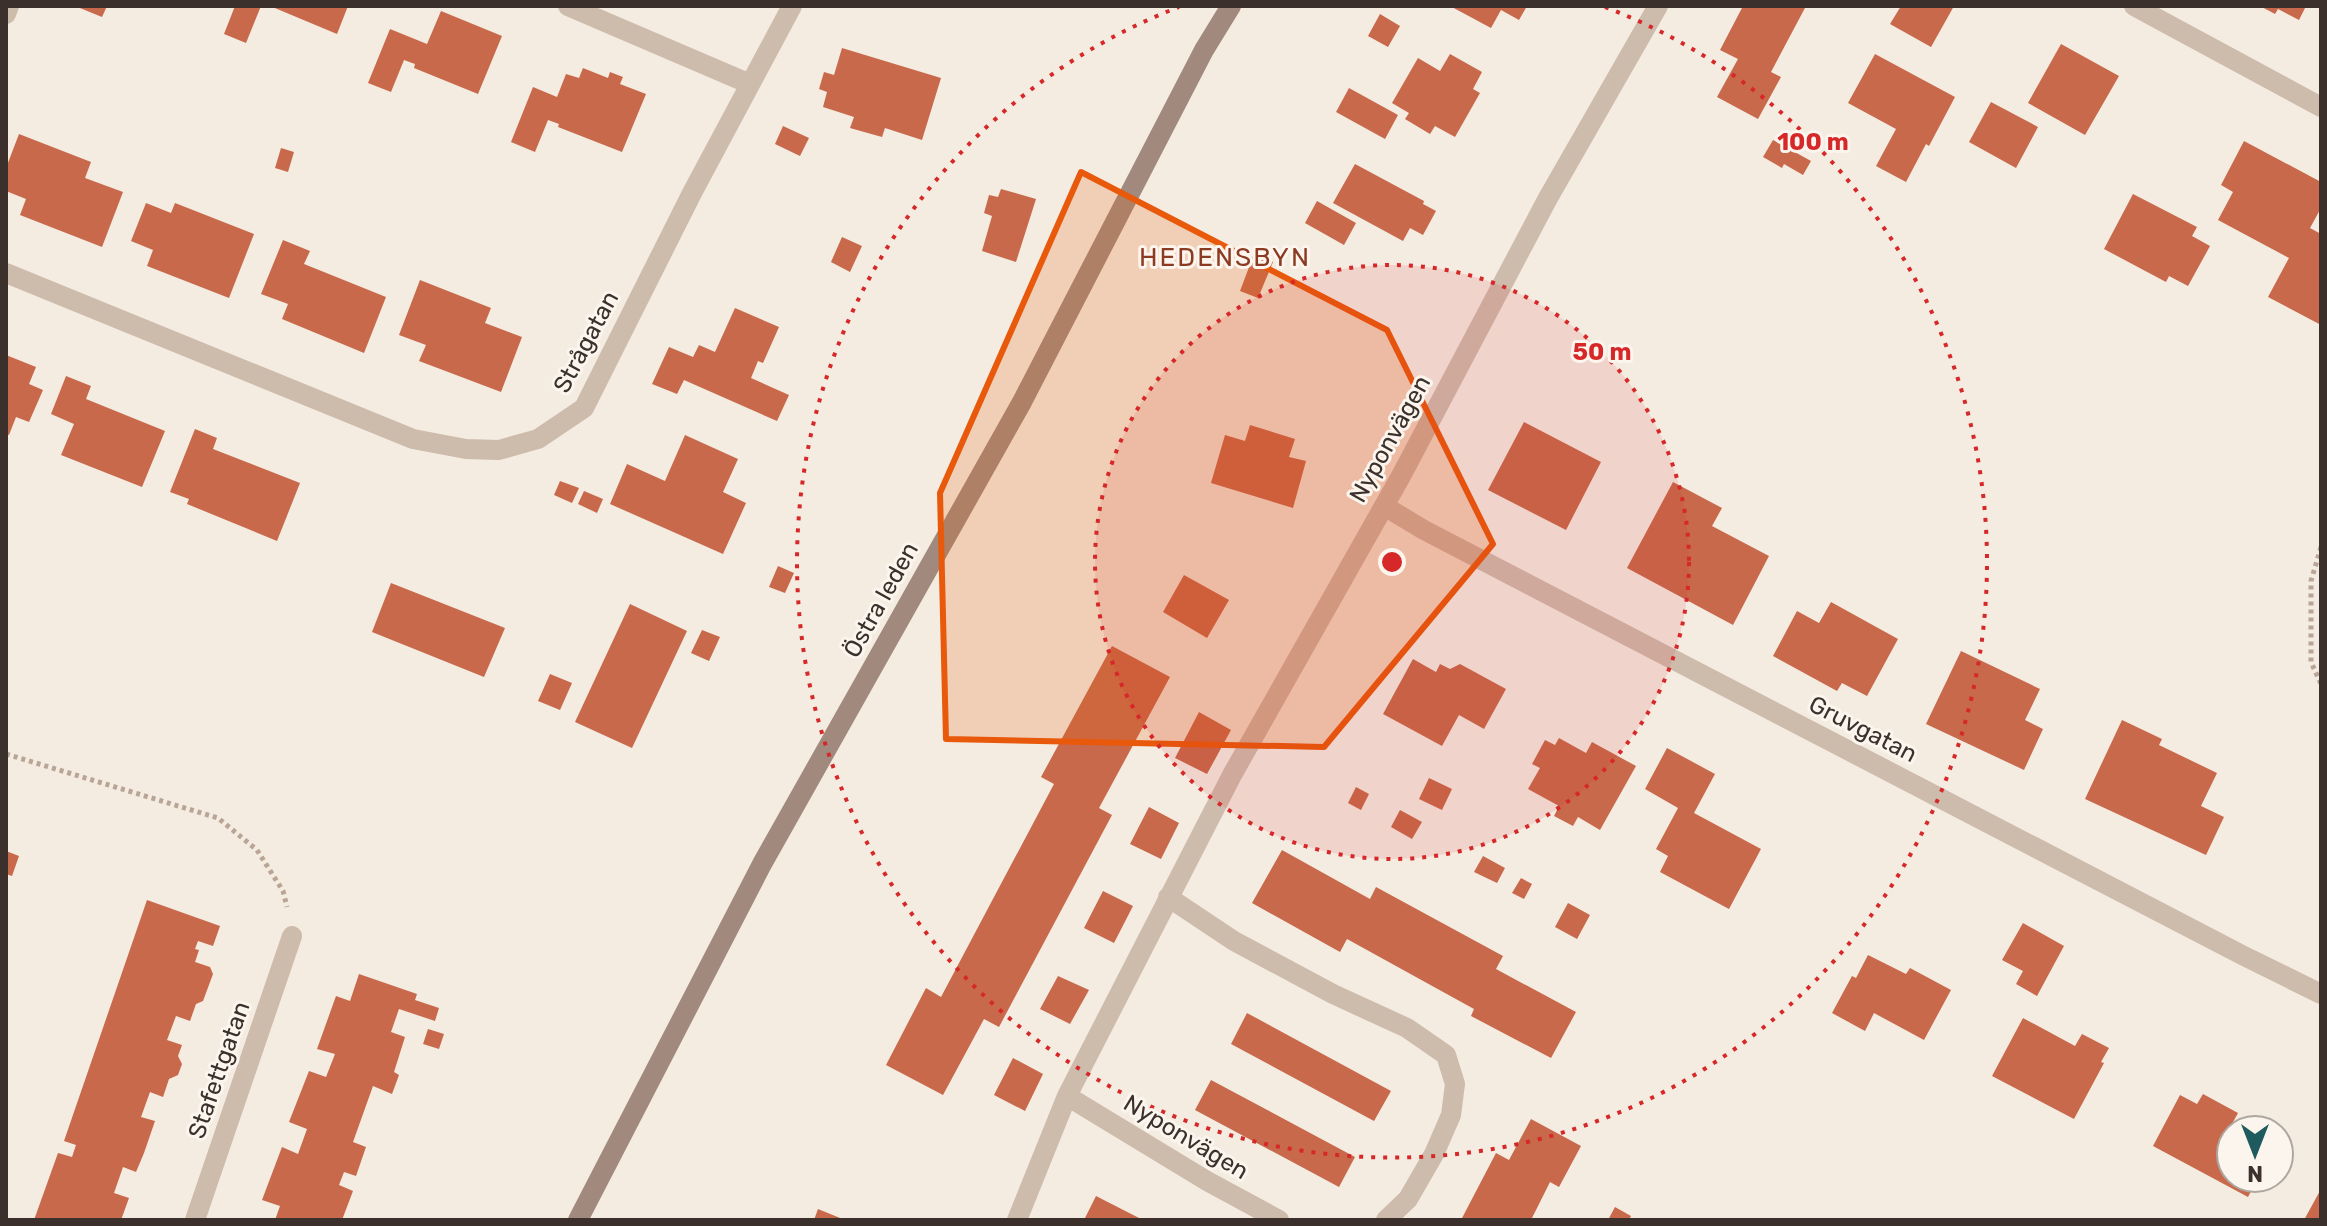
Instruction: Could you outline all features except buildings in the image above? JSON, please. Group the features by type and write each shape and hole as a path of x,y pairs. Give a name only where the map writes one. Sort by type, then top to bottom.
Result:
{"street":[{"path":"6,14 9,6"},
{"path":"568,6 750,84"},
{"name":"Strågatan","path":"6,273 413,439 466,449 499,450 538,439 584,408 692,193 792,6"},
{"name":"Östra leden","path":"578,1220 762,864 1022,402 1197,64 1231,6"},
{"name":"Nyponvägen","path":"1017,1220 1067,1096 1232,775 1384,506 1548,198 1658,6"},
{"path":"2134,6 2321,107"},
{"name":"Gruvgatan","path":"1384,506 1452,545 2321,994"},
{"path":"1168,897 1234,941 1333,994 1407,1028 1446,1055 1455,1084 1451,1115 1434,1154 1408,1199 1386,1220"},
{"name":"Stafettgatan","path":"195,1220 292,936"},
{"name":"Nyponvägen","path":"1067,1096 1207,1181 1279,1220"}],"path":[{"path":"2321,547 2311,581 2311,662 2321,684"},
{"path":"6,754 218,818 257,850 283,891 292,936"}],"highlighted area":[{"path":"1081,172 1387,330 1493,544 1324,747 946,739 940,493"}],"district":[{"name":"HEDENSBYN","path":"1225,257"}]}
